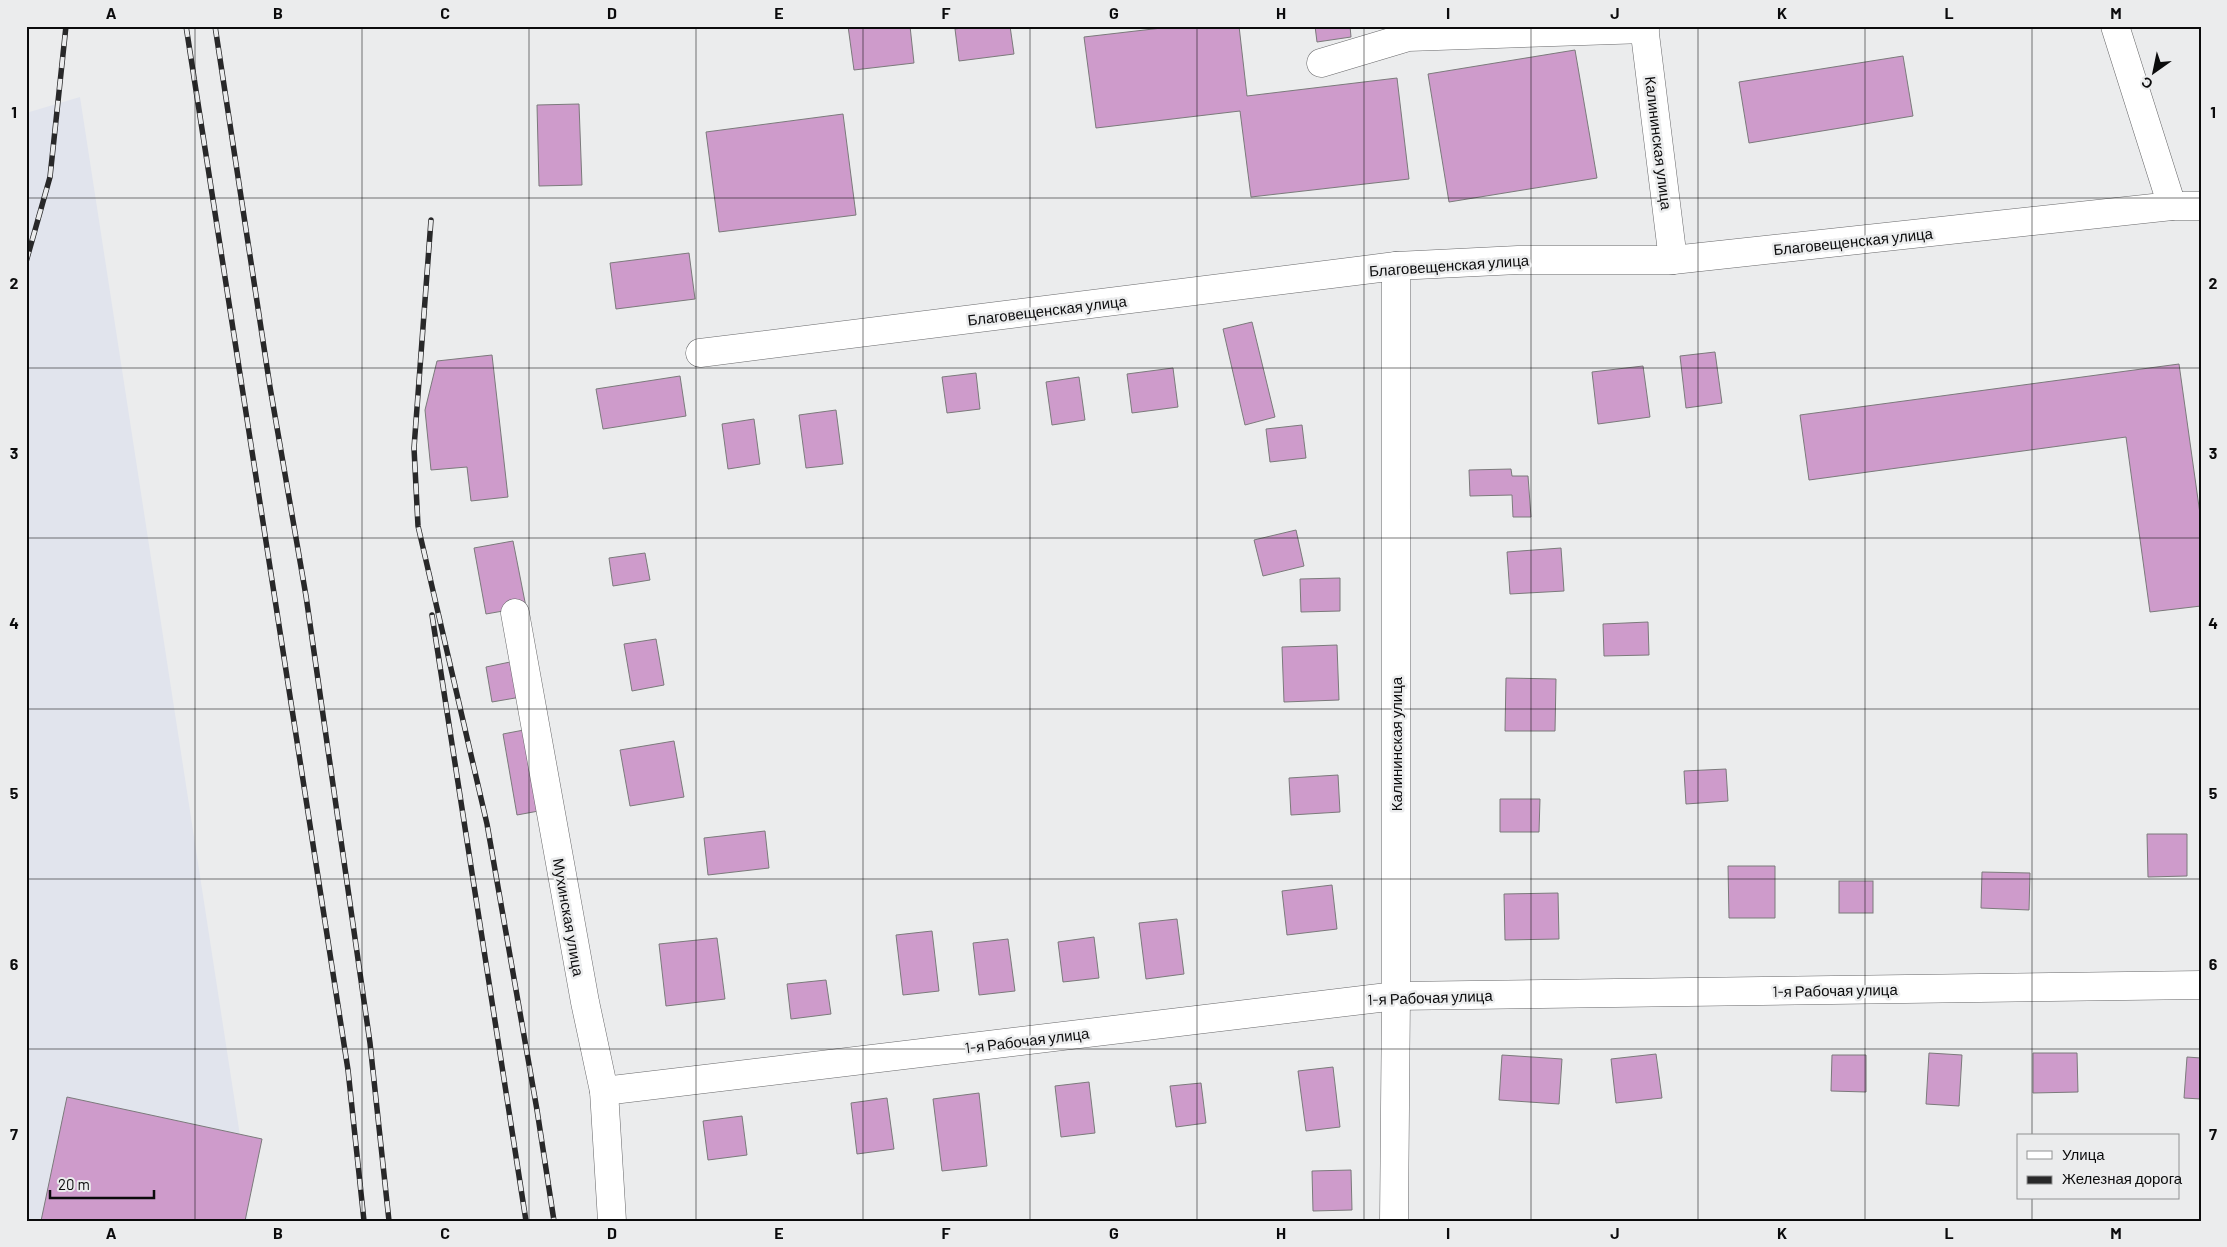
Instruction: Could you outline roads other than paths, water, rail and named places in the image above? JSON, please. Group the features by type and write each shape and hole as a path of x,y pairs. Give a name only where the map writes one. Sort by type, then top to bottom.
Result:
{"street":[{"path":"2115,26 2172,206"},
{"path":"1321,64 1408,37 1644,28"},
{"name":"Калининская улица","path":"1644,28 1673,260"},
{"name":"Благовещенская улица","path":"700,353 1396,266 1518,260 1673,260 2172,206 2201,206"},
{"name":"Калининская улица","path":"1394,1221 1396,996 1396,266"},
{"name":"Мухинская улица","path":"515,613 585,1002 604,1091 612,1221"},
{"name":"1-я Рабочая улица","path":"604,1091 1396,996 2201,985"}],"railway":[{"path":"26,262 50,177 66,26"},
{"path":"186,26 348,1070 364,1221"},
{"path":"215,26 270,387 306,596 370,1043 389,1221"},
{"path":"431,220 414,448 418,526 487,824 537,1110 554,1221"},
{"path":"432,615 526,1221"}]}
